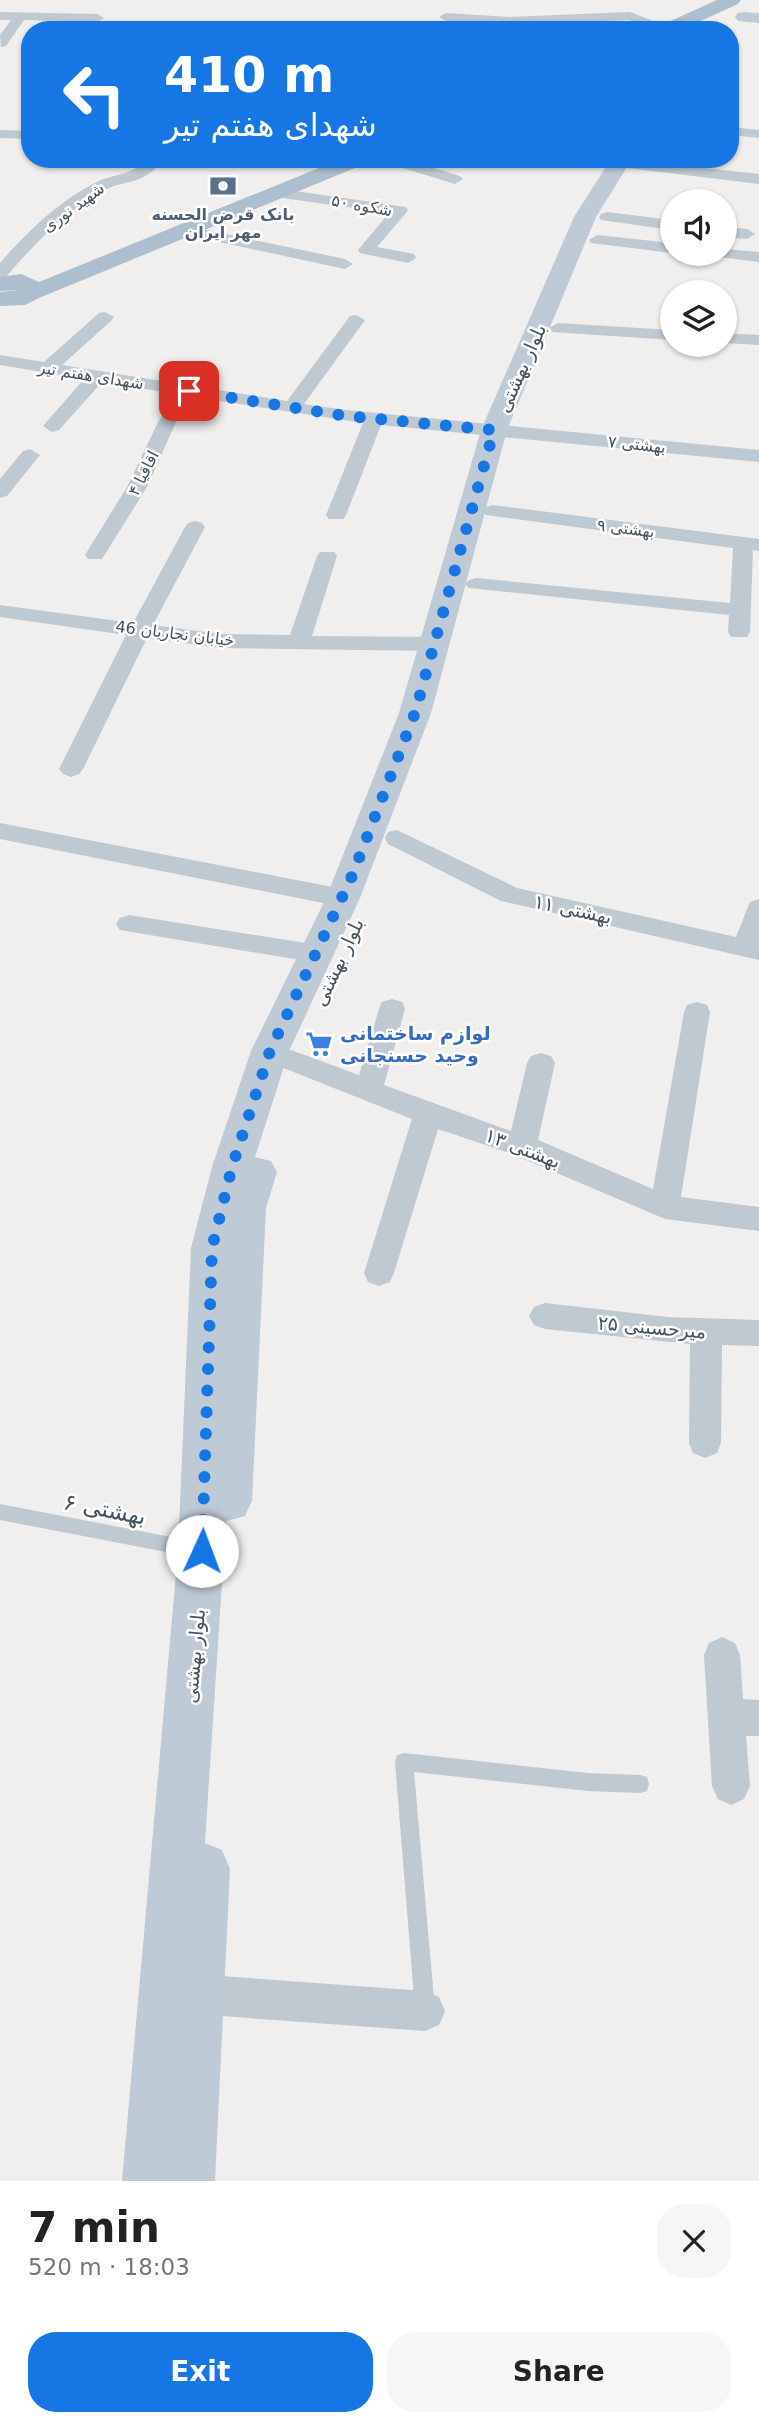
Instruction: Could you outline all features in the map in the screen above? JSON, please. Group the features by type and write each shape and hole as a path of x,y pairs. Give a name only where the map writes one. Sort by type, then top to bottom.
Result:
{"main road":[{"path":"686,21 732,0"},
{"path":"10,291 302,168"},
{"path":"10,291 183,230 337,168"},
{"name":"بلوار بهشتی","path":"562,304 585,217 624,168"},
{"name":"بلوار بهشتی","path":"185,2181 194,1994 241,1320 246,1208 291,1060 397,838 447,694 446,645 504,431 562,304 602,229 627,168"},
{"name":"بلوار بهشتی","path":"152,2181 202,1551 212,1248 232,1167 270,1051 343,898 415,713 476,584 494,511 504,431"}],"street":[{"path":"71,17 78,0"},
{"path":"0,16 97,18"},
{"path":"1,43 20,16"},
{"path":"446,17 510,21 630,16 645,21"},
{"path":"739,132 759,134"},
{"path":"0,134 21,135"},
{"name":"شهید نوری","path":"10,291 10,258 37,233 109,182 128,180 144,168"},
{"path":"418,168 455,179"},
{"path":"680,168 759,179"},
{"name":"شکوه ۵۰","path":"274,193 400,210 366,250 408,258"},
{"path":"602,229 660,226"},
{"path":"602,229 660,245"},
{"path":"183,230 345,264"},
{"path":"737,233 747,234"},
{"path":"737,255 759,257"},
{"path":"562,304 660,332"},
{"path":"47,368 104,317"},
{"path":"292,407 356,320"},
{"path":"737,339 759,340"},
{"name":"شهدای هفتم تیر","path":"0,360 292,407 504,431"},
{"path":"52,426 97,376"},
{"name":"اقاقیا ۴","path":"96,555 137,488 167,422 189,391"},
{"path":"336,515 374,418"},
{"name":"بهشتی ۷","path":"504,431 759,456"},
{"path":"0,492 30,455"},
{"name":"بهشتی ۹","path":"494,511 751,544"},
{"path":"71,769 140,629 195,527"},
{"path":"739,632 751,544"},
{"path":"299,642 327,556"},
{"path":"476,584 740,610"},
{"name":"خیابان نجاریان 46","path":"2,614 140,629 219,641 446,645"},
{"path":"0,831 343,898"},
{"name":"بهشتی ۱۱","path":"397,838 510,895 752,949"},
{"path":"752,949 759,908"},
{"path":"130,924 318,954"},
{"path":"368,1090 392,1009"},
{"path":"665,1207 697,1012"},
{"name":"بهشتی ۱۳","path":"291,1060 428,1114 522,1146 665,1207 759,1219"},
{"path":"522,1146 541,1063"},
{"path":"379,1273 428,1114"},
{"name":"میرحسینی ۲۵","path":"545,1316 668,1330 759,1333"},
{"path":"705,1443 706,1332"},
{"path":"722,1656 743,1717 731,1786"},
{"path":"194,1994 425,2011"}],"lane":[{"name":"بهشتی ۶","path":"0,1512 202,1551"},
{"path":"425,2011 404,1762 588,1782 640,1784"}],"place":[{"name":"بانک قرض الحسنه مهر ایران","path":"223,186"},
{"name":"لوازم ساختمانی وحید حسنجانی","path":"319,1044"}],"route":[{"path":"189,391 346,416 494,430 415,713 352,876 318,954 270,1051 232,1167 212,1248 202,1551"}]}
